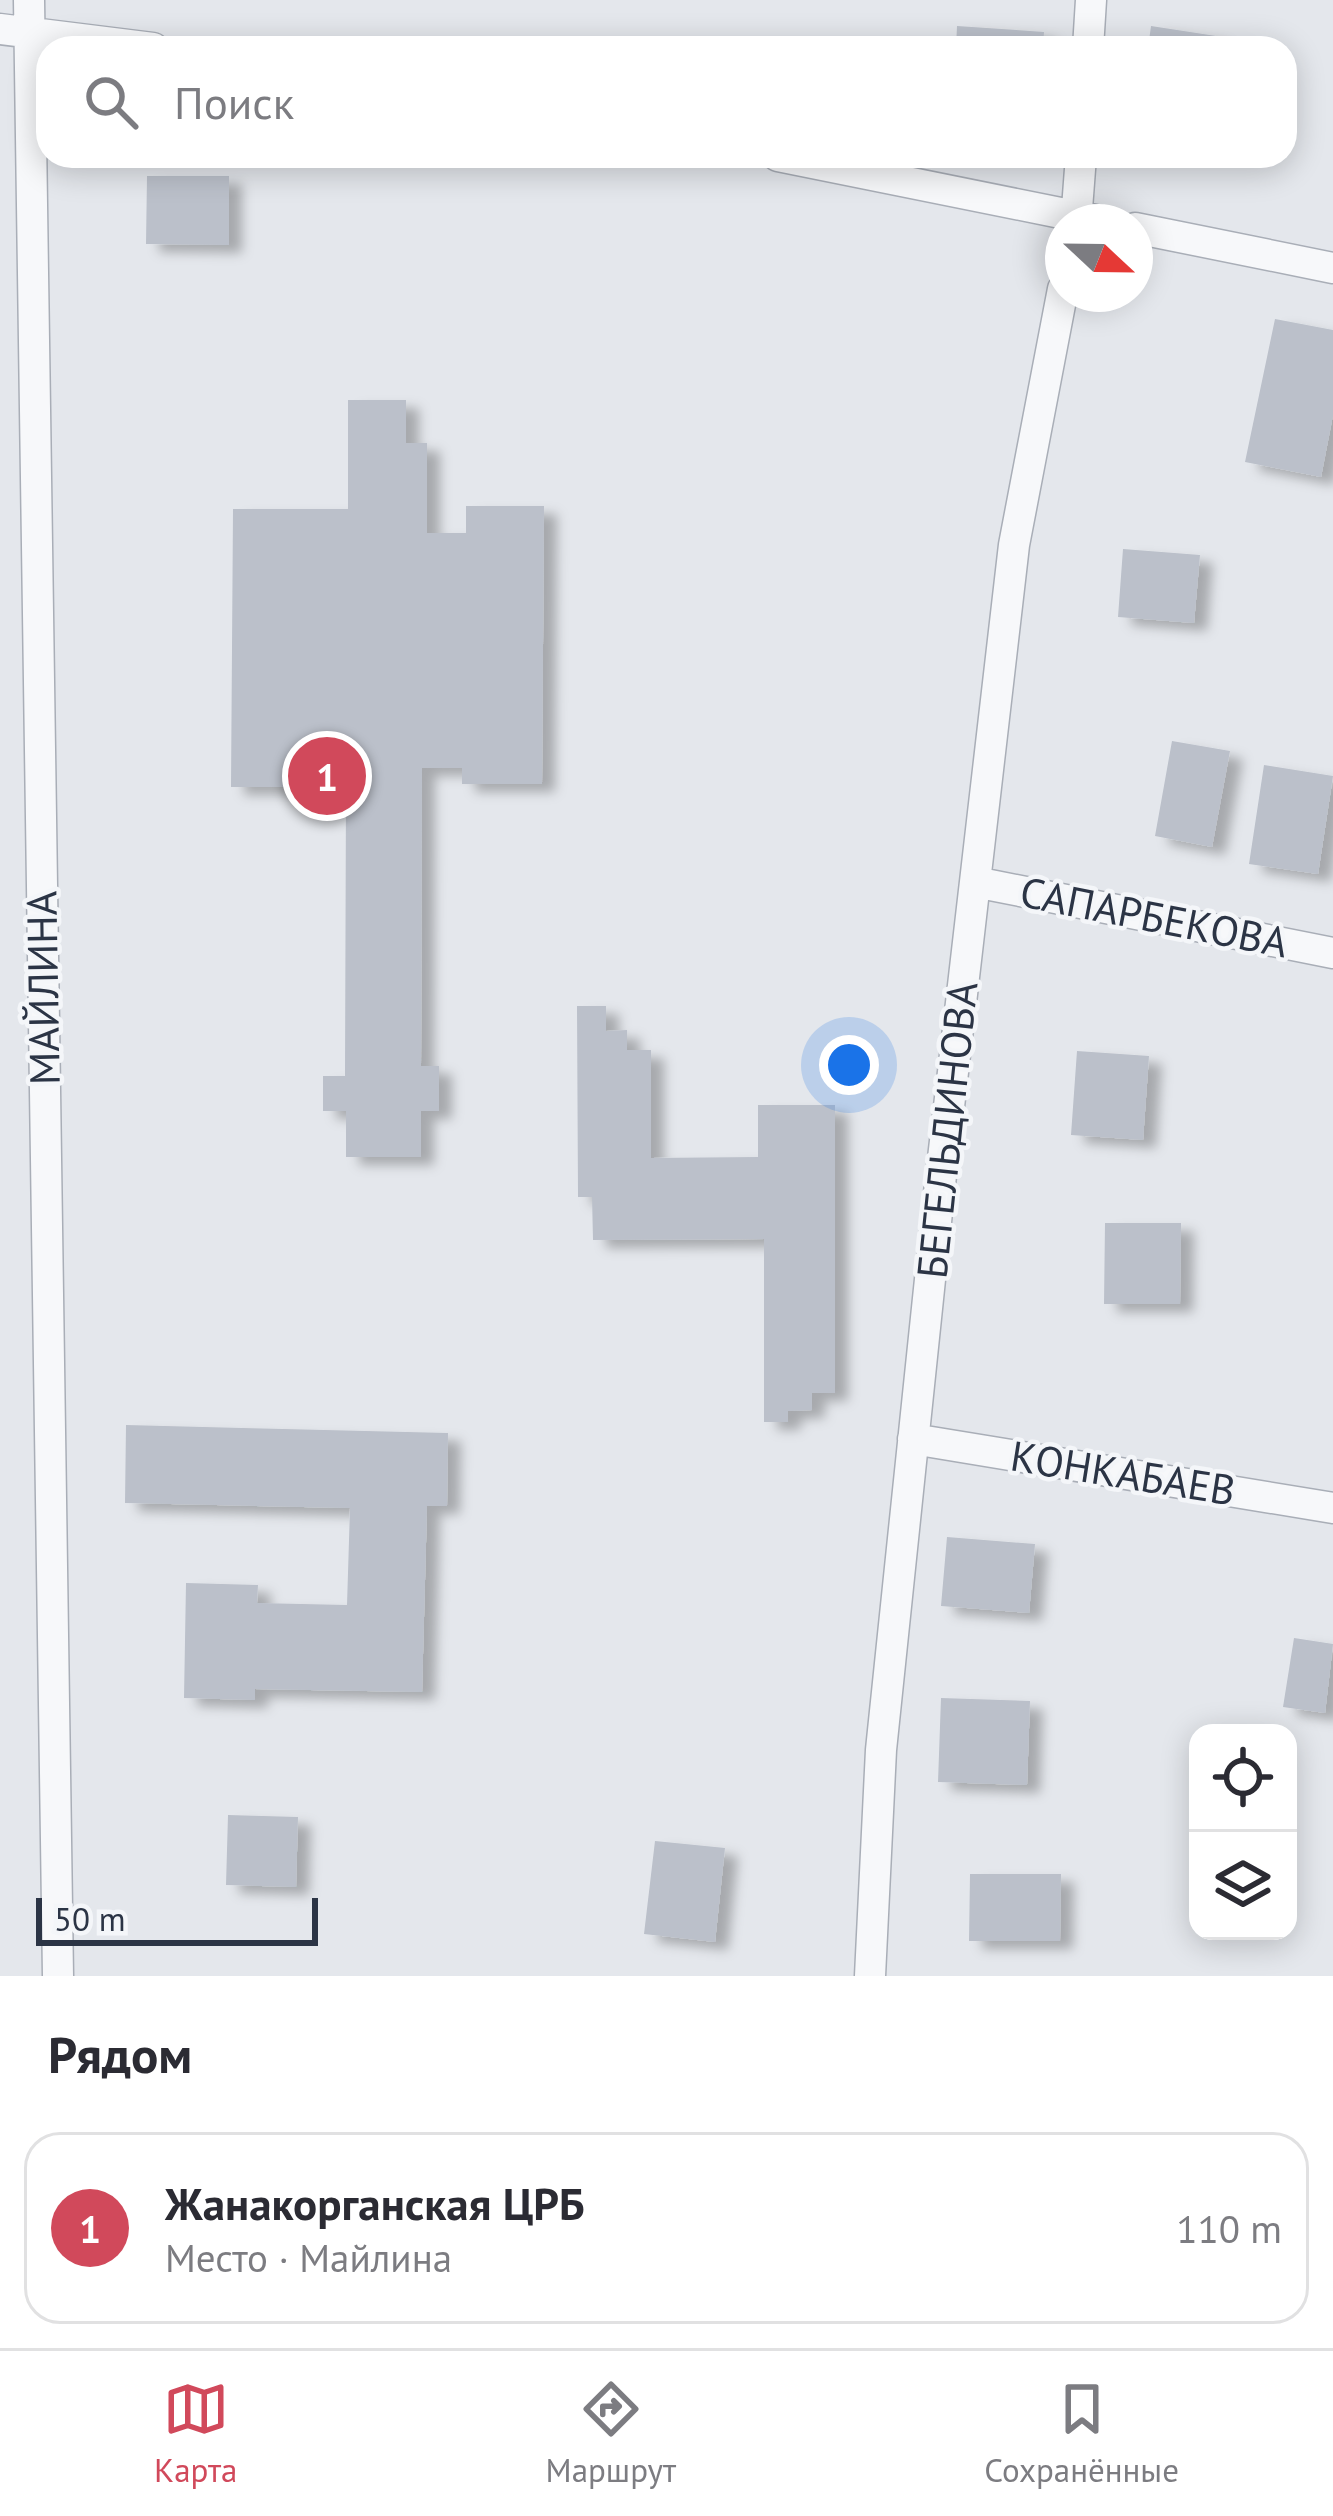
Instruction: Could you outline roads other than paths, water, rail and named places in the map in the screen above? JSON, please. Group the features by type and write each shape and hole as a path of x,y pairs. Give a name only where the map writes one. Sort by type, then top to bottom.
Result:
{"street":[{"path":"1089,36 1091,0"},
{"path":"19,20 96,36"},
{"name":"МАЙЛИНА","path":"19,20 58,1976"},
{"path":"836,168 1045,211"},
{"path":"1082,168 1085,204"},
{"path":"1153,232 1333,268"},
{"name":"БЕГЕЛЬДИНОВА","path":"870,1976 881,1750 975,882 1015,544 1059,312"},
{"name":"САПАРБЕКОВА","path":"975,882 1333,953"},
{"name":"КОНКАБАЕВ","path":"913,1438 1333,1508"}],"place":[{"name":"Жанакорганская ЦРБ","path":"327,776"}]}
